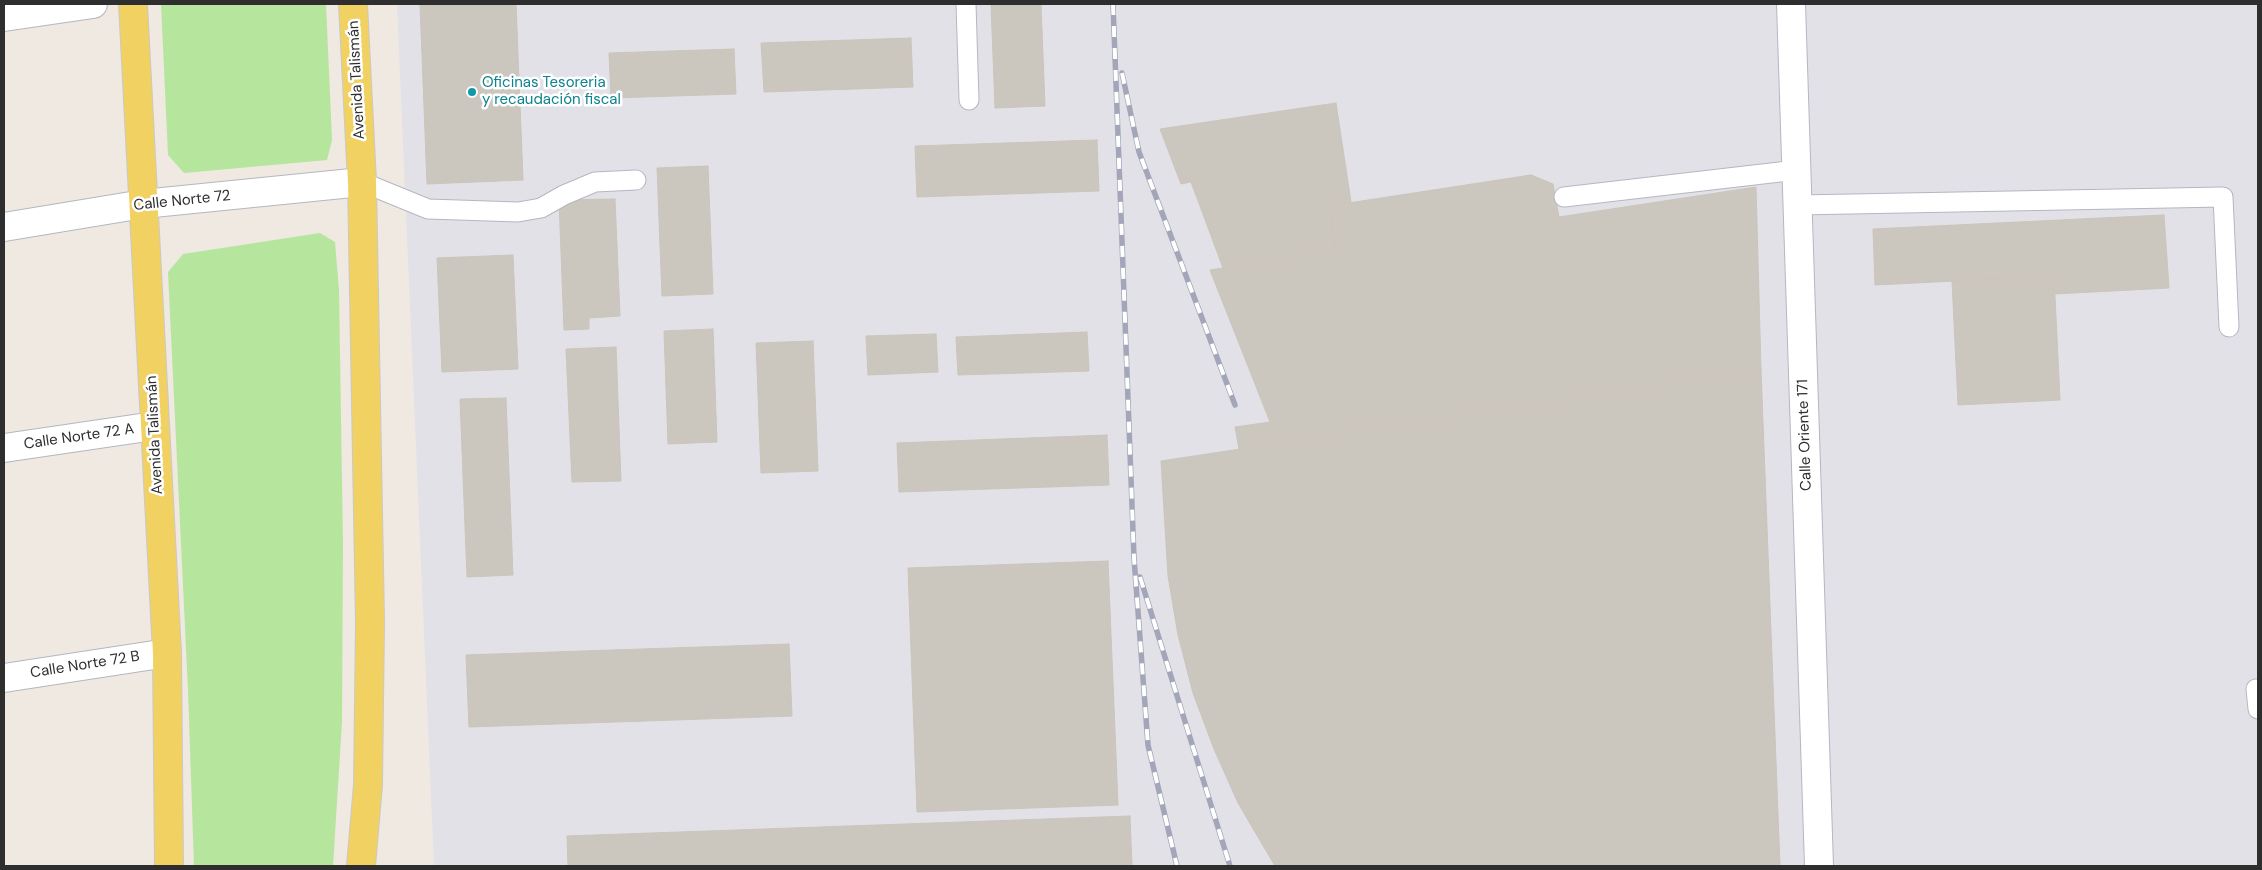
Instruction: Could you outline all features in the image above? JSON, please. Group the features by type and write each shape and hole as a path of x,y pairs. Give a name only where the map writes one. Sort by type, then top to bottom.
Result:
{"main road":[{"name":"Avenida Talismán","path":"133,4 167,653 170,866"},
{"name":"Avenida Talismán","path":"353,4 362,182 370,622 368,785 361,866"}],"street":[{"path":"4,16 93,4"},
{"name":"Calle Oriente 171","path":"1791,4 1819,866"},
{"name":"Calle Norte 72","path":"4,227 143,204 362,182"},
{"name":"Calle Norte 72 A","path":"4,448 154,426"},
{"name":"Calle Norte 72 B","path":"4,678 167,653"},
{"name":"Avenida Talismán","path":"368,785 372,866"}],"lane":[{"path":"966,4 969,100"},
{"path":"1564,197 1797,170"},
{"path":"362,182 428,209 518,212 541,208 564,195 595,182 636,180"},
{"path":"1798,205 1865,206 2223,197 2229,327"},
{"path":"2256,689 2258,709"}],"shaded area":[{"path":"397,4 2258,4 2258,866 434,866"}],"green space":[{"path":"161,4 326,4 332,140 327,160 184,173 168,155"},
{"path":"320,233 335,242 339,290 343,545 342,722 333,866 194,866 188,690 168,272 183,254"}],"building":[{"name":"Oficinas Tesoreria y recaudación fiscal","path":"420,4 516,4 523,180 427,184"},
{"path":"991,4 1041,4 1045,106 995,108"},
{"path":"911,38 913,87 764,92 761,43"},
{"path":"734,49 736,94 611,98 609,53"},
{"path":"1336,103 1351,202 1329,206 1336,251 1223,268 1191,182 1181,184 1160,129"},
{"path":"1097,140 1099,191 917,197 915,146"},
{"path":"708,166 713,294 662,296 657,168"},
{"path":"1531,175 1553,184 1559,217 1756,187 1761,370 1239,449 1235,427 1270,422 1210,270 1336,251 1329,206"},
{"path":"615,199 620,316 589,318 589,329 564,330 559,200"},
{"path":"2164,215 2169,288 2054,294 2054,276 1875,285 1873,229"},
{"path":"513,255 518,369 442,372 437,258"},
{"path":"2054,276 2060,400 1958,405 1952,281"},
{"path":"713,329 717,442 668,444 664,331"},
{"path":"1087,332 1089,371 958,375 956,337"},
{"path":"936,334 938,372 868,375 866,336"},
{"path":"813,341 818,471 761,473 756,343"},
{"path":"616,347 621,481 572,482 566,349"},
{"path":"1761,370 1780,866 1275,866 1238,803 1214,749 1193,693 1178,635 1168,576 1161,461"},
{"path":"506,398 513,575 467,577 460,399"},
{"path":"1107,435 1109,485 899,492 897,443"},
{"path":"1108,561 1118,805 917,812 908,568"},
{"path":"789,644 792,716 469,727 466,655"},
{"path":"1130,816 1132,866 568,866 567,836"}],"railway":[{"path":"1113,4 1134,558 1148,745 1177,866"},
{"path":"1122,73 1139,152 1235,405"},
{"path":"1140,577 1230,866"}],"place":[{"name":"Oficinas Tesoreria y recaudación fiscal","path":"472,92"}]}
